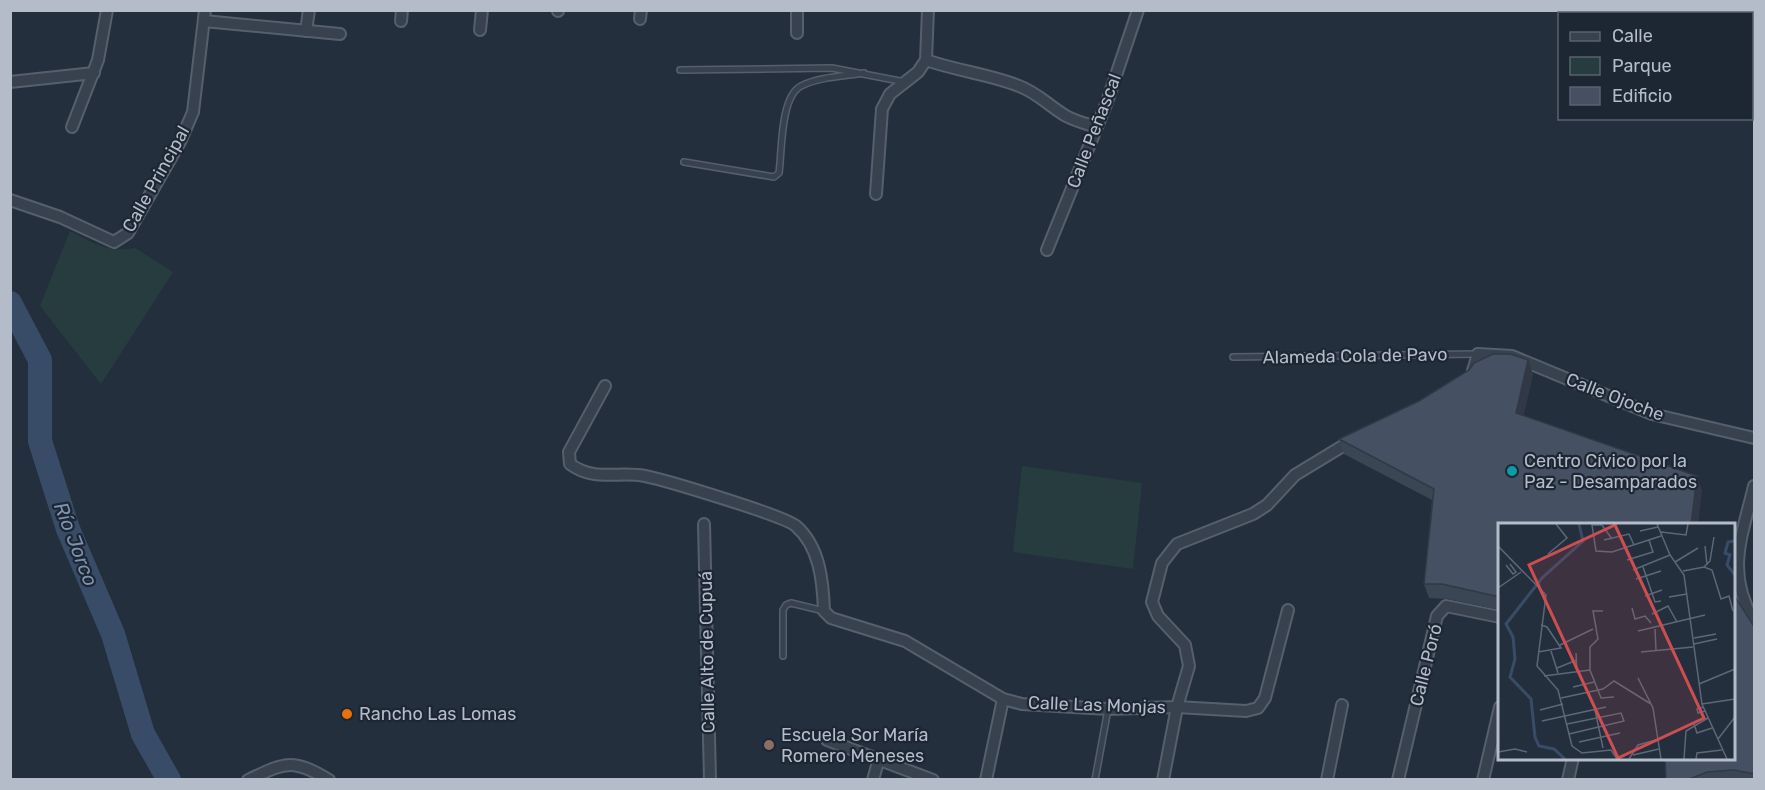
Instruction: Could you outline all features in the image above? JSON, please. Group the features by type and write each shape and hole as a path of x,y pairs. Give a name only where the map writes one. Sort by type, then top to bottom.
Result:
{"street":[{"path":"72,128 94,73 102,45 106,10"},
{"path":"306,31 309,10"},
{"path":"480,30 482,10"},
{"path":"797,10 797,33"},
{"path":"876,194 882,109 891,94 918,72 926,60 928,10"},
{"name":"Calle Peñascal","path":"1047,250 1096,127 1138,10"},
{"path":"205,16 340,34"},
{"name":"Calle Principal","path":"10,200 60,217 114,242 122,239 128,233 169,161 193,112 205,16"},
{"path":"926,60 952,70 992,76 1022,87 1046,99 1065,115 1096,127"},
{"path":"10,82 94,73"},
{"path":"1461,384 1470,378 1478,354"},
{"name":"Calle Ojoche","path":"1478,354 1512,356 1652,414 1755,438"},
{"path":"604,386 569,452 570,464 578,470 604,476 644,476 731,502 796,526 819,564 824,611"},
{"path":"1163,780 1177,707 1189,666 1185,645 1158,616 1152,602 1167,554 1177,544 1253,514 1267,505 1295,475 1363,434"},
{"path":"1755,486 1739,549 1737,575 1741,595 1755,621"},
{"name":"Calle Alto de Cupuá","path":"704,524 710,780"},
{"name":"Calle Poró","path":"1398,780 1437,616 1446,606 1498,617"},
{"name":"Calle Las Monjas","path":"824,611 831,618 904,641 1003,699 1022,704 1108,709 1177,707 1246,711 1258,708 1265,698 1288,610"},
{"path":"986,780 1003,699"},
{"path":"1327,780 1342,705"},
{"path":"1483,780 1498,716"},
{"path":"827,740 933,780"},
{"path":"873,780 879,758"},
{"path":"1568,780 1573,760"},
{"path":"248,780 286,762 313,770 328,780"}],"lane":[{"path":"680,70 832,68 905,82"},
{"path":"684,162 774,177 779,173 786,109 791,95 803,84 864,73"},
{"name":"Alameda Cola de Pavo","path":"1233,357 1478,354"},
{"path":"783,656 783,610 786,605 791,603 824,611"},
{"path":"1095,780 1108,709"}],"green space":[{"path":"70,231 108,248 135,248 173,272 101,384 40,306"},
{"path":"1022,466 1142,483 1133,569 1013,552"}],"building":[{"path":"1571,10 1638,10 1638,12 1577,12"},
{"path":"1678,10 1701,10 1700,12 1678,12"},
{"name":"Centro Cívico por la Paz - Desamparados","path":"1493,354 1510,354 1528,360 1516,413 1697,476 1691,523 1498,523 1498,597 1442,584 1424,584 1434,489 1339,439 1419,401 1469,370 1474,363"},
{"path":"1735,597 1755,628 1755,774 1734,770 1707,772 1687,780 1666,780 1665,760 1735,760"}],"waterway":[{"name":"Río Jorco","path":"10,303 40,360 40,441 68,529 113,634 143,734 169,780"}],"place":[{"name":"Centro Cívico por la Paz - Desamparados","path":"1512,471"},
{"name":"Rancho Las Lomas","path":"347,714"},
{"name":"Escuela Sor María Romero Meneses","path":"769,745"}]}
